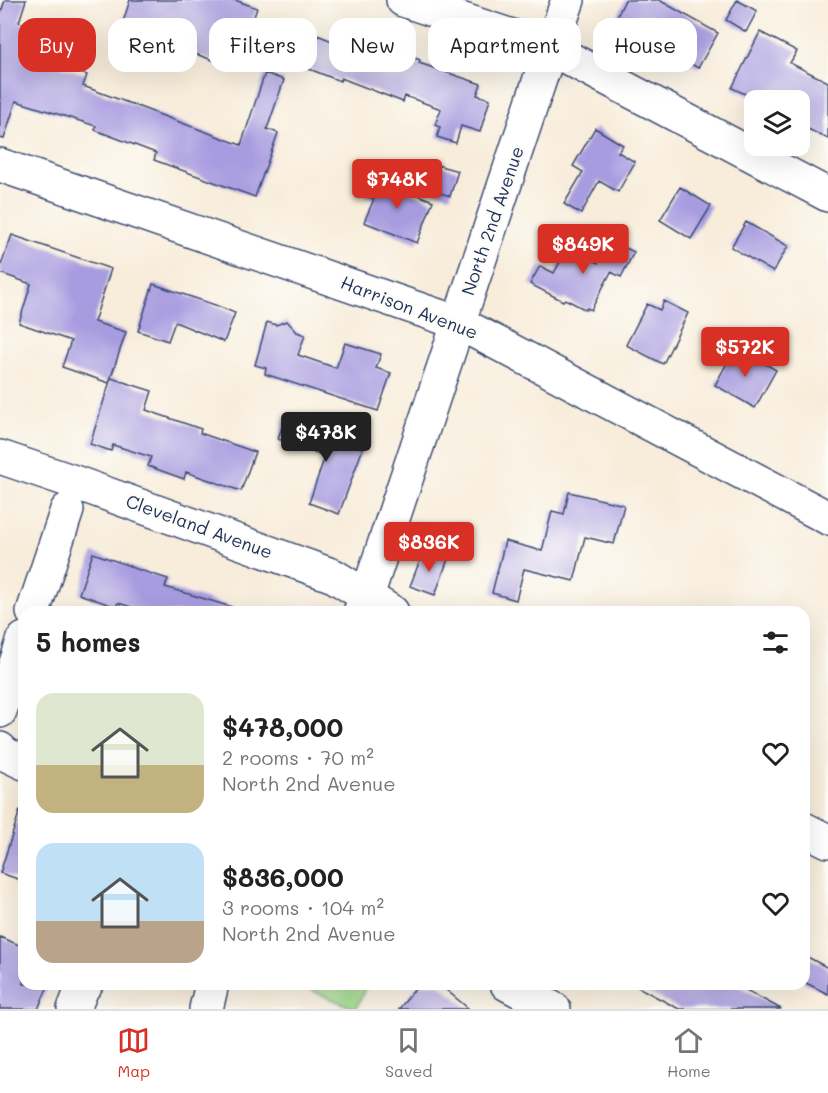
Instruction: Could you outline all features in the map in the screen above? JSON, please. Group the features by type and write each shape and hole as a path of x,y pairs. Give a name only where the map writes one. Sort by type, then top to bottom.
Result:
{"street":[{"path":"403,0 457,18"},
{"name":"North 2nd Avenue","path":"561,18 568,0"},
{"path":"581,65 828,195"},
{"name":"North 2nd Avenue","path":"373,606 459,323 542,72"},
{"name":"Harrison Avenue","path":"0,165 459,323 828,518"},
{"name":"Cleveland Avenue","path":"0,457 334,576 372,606"},
{"path":"35,606 67,510"},
{"path":"0,711 18,657"},
{"path":"0,749 18,760"},
{"path":"810,832 828,841"},
{"path":"74,1009 81,990"},
{"path":"510,994 554,1009"}],"green space":[{"path":"310,990 364,990 356,1009"}],"building":[{"path":"5,0 26,0 20,18 18,18 18,72 78,72 87,75 83,86 241,145 265,73 284,80 267,129 278,133 255,197 154,160 156,153 95,130 96,126 16,101 4,139 0,138 0,15"},
{"path":"130,0 235,0 257,8 254,18 209,18 209,59 197,55 197,18 124,18"},
{"path":"625,0 659,0 691,18 616,18"},
{"path":"737,0 757,11 746,32 726,20"},
{"path":"697,21 718,33 697,67"},
{"path":"760,32 797,51 790,63 828,82 828,139 810,130 810,90 744,90 744,94 732,88"},
{"path":"317,35 329,40 329,72 416,72 416,59 420,60 419,63 428,66 428,72 446,72 481,84 477,95 490,99 480,132 461,126 456,143 437,137 440,127 435,125 441,109 405,96 403,102 341,78 340,81 317,72"},
{"path":"595,128 623,145 618,152 635,162 618,192 599,181 581,214 564,204 583,172 573,166"},
{"path":"437,165 458,171 450,196 428,189"},
{"path":"372,177 433,201 417,243 364,222 374,199 365,195"},
{"path":"680,187 711,206 691,239 660,220"},
{"path":"746,222 788,246 773,272 731,247"},
{"path":"12,235 111,269 94,322 126,332 109,383 62,367 71,341 19,323 31,284 0,273"},
{"path":"610,240 634,252 621,277 611,272 591,310 587,308 586,310 565,299 563,301 530,284 540,266 554,273 565,253 571,256 574,250 598,263"},
{"path":"153,284 235,313 224,342 175,322 168,341 138,331"},
{"path":"664,301 688,313 663,364 626,345 647,304 660,310"},
{"path":"287,321 297,332 305,335 298,355 336,368 345,343 381,354 376,368 391,373 378,411 265,374 266,368 255,365 267,322 276,325"},
{"path":"736,347 776,370 755,408 715,385"},
{"path":"111,378 152,391 146,410 201,429 200,433 255,452 241,491 186,472 184,479 148,466 151,457 113,445 111,451 90,444"},
{"path":"285,418 363,448 339,514 309,503 325,456 278,439"},
{"path":"569,492 624,505 614,544 585,537 574,581 524,569 516,600 492,593 505,541 542,551 552,511 564,514"},
{"path":"424,550 448,559 435,595 410,586"},
{"path":"93,553 168,579 165,587 229,606 128,606 118,603 113,606 79,594"},
{"path":"18,816 18,879 0,873"},
{"path":"0,937 18,944 18,990 46,990 38,1009 0,1009"},
{"path":"810,958 828,968 828,994 810,985"},
{"path":"414,990 446,990 469,1009 399,1009"},
{"path":"643,990 746,990 781,1009 679,1009"}]}
